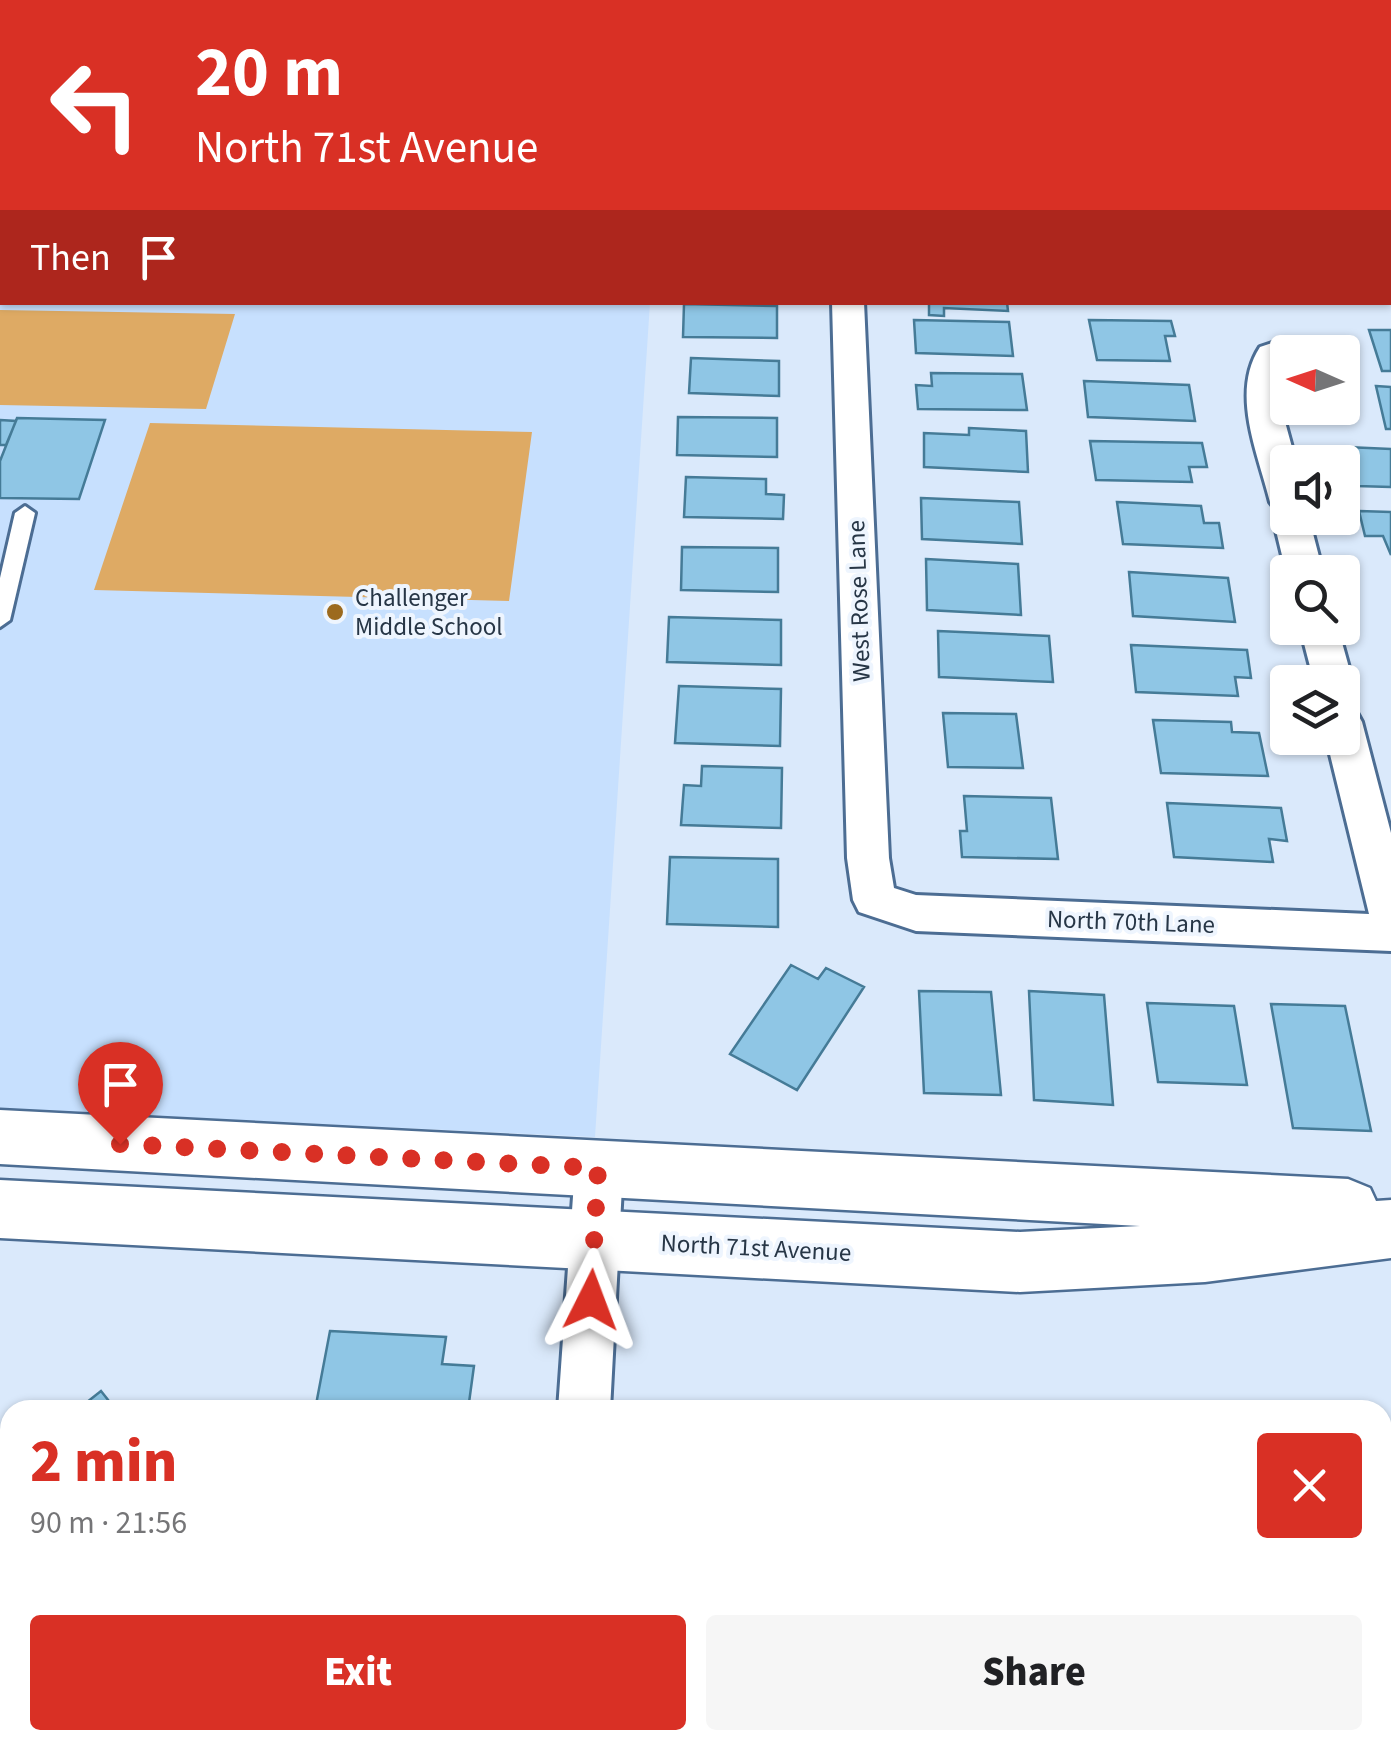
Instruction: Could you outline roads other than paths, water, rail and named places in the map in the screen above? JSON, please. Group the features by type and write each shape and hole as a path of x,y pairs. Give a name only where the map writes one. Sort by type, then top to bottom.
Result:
{"street":[{"name":"West Rose Lane","path":"848,305 868,858 874,900"},
{"path":"1270,362 1261,396 1273,445"},
{"path":"1350,755 1391,916"},
{"name":"North 70th Lane","path":"874,900 916,913 1391,933"},
{"path":"0,1138 1391,1210"},
{"path":"585,1400 598,1168"},
{"name":"North 71st Avenue","path":"0,1210 1020,1262 1205,1252 1391,1229"}],"lane":[{"path":"0,620 25,513"}],"place":[{"name":"Challenger Middle School","path":"335,612"}]}
